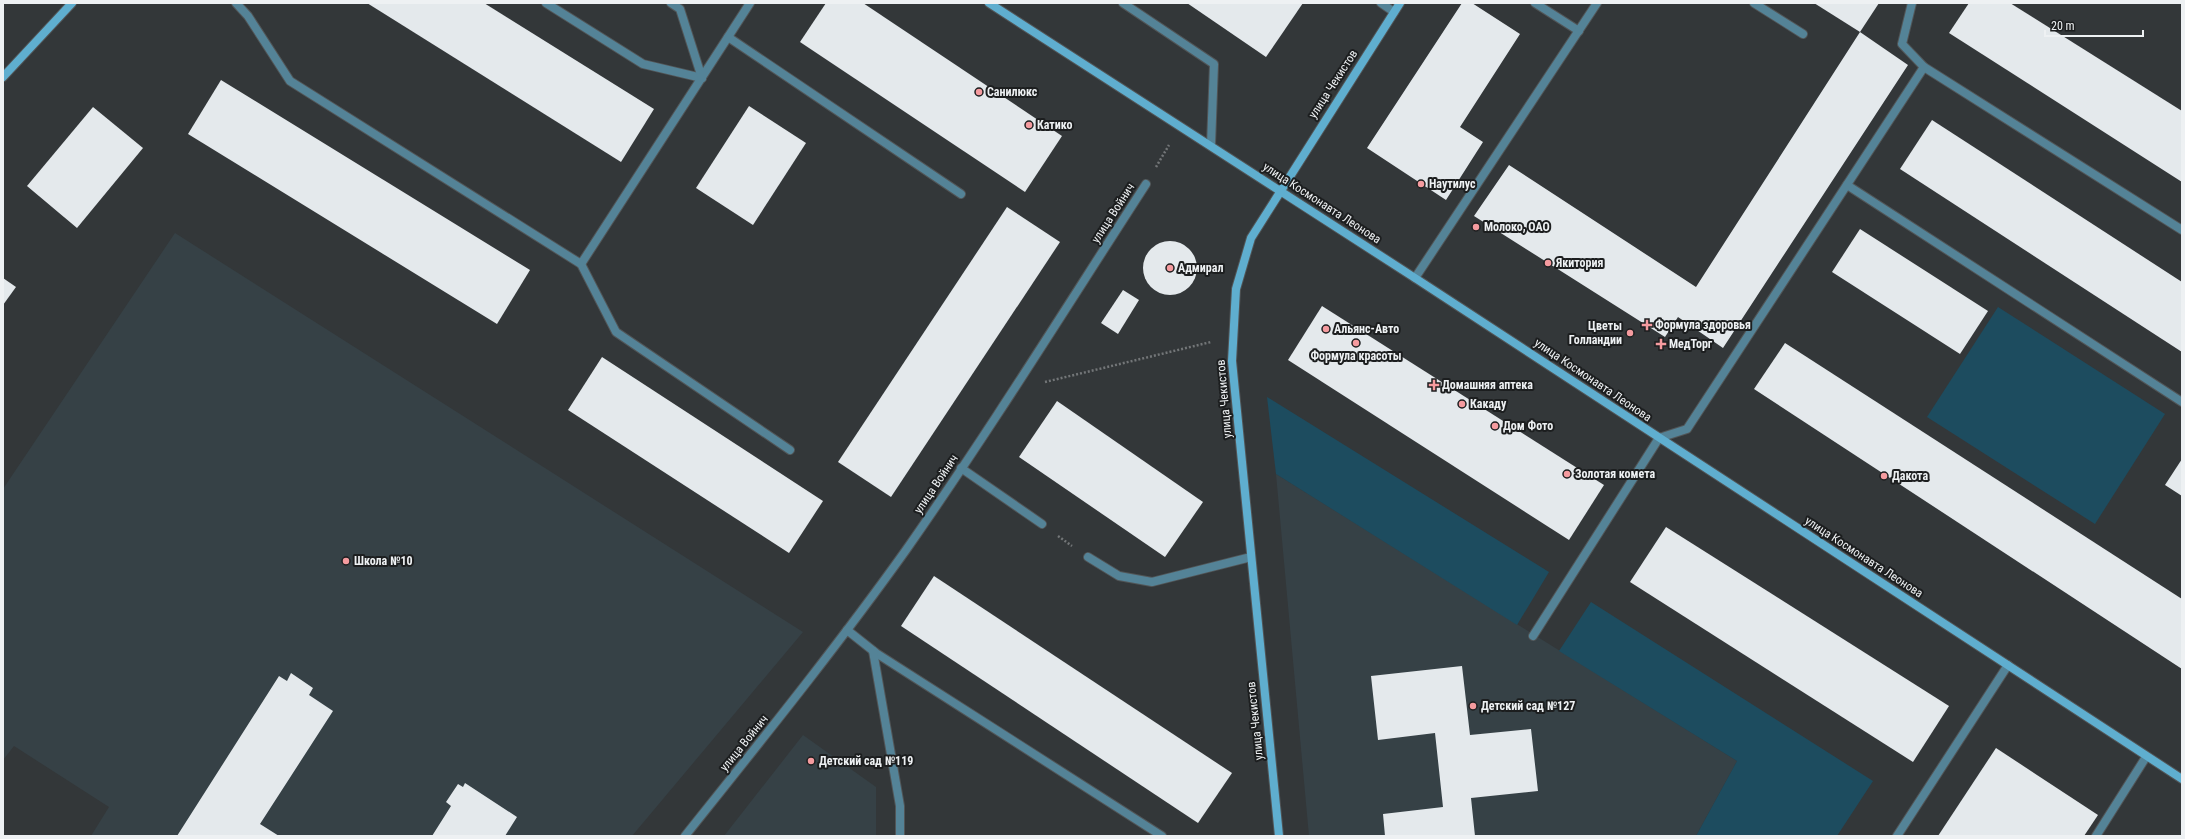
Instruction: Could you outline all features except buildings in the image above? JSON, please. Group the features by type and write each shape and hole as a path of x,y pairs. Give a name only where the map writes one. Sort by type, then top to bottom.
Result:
{"main road":[{"path":"3,77 72,3"},
{"name":"улица Космонавта Леонова","path":"989,3 1416,278 2182,780"},
{"name":"улица Чекистов","path":"1279,836 1232,361 1232,337 1236,289 1251,238 1280,190 1400,3"}],"street":[{"path":"236,3 248,16 290,81 581,264 616,332 790,450"},
{"path":"546,3 643,64 702,78"},
{"path":"671,3 680,9 702,78"},
{"path":"581,264 750,3"},
{"path":"1123,3 1214,64 1211,145"},
{"path":"1381,3 1394,12"},
{"path":"1535,3 1579,30"},
{"path":"1416,278 1596,3"},
{"path":"1754,3 1802,34"},
{"path":"1912,3 1902,44 1924,67 2182,230"},
{"path":"728,37 961,194"},
{"path":"1533,636 1659,438 1687,429 1924,67"},
{"name":"улица Войнич","path":"685,836 813,676 906,550 1013,390 1146,184"},
{"path":"1847,185 2182,402"},
{"path":"961,468 1042,524"},
{"path":"1088,557 1119,576 1152,582 1251,557"},
{"path":"847,630 874,651 1041,760 1162,836"},
{"path":"874,651 900,806 900,836"},
{"path":"1897,836 2008,665"},
{"path":"2096,836 2146,756"}],"path":[{"name":"улица Войнич","path":"1146,184 1180,126"},
{"path":"1013,390 1232,337"},
{"path":"1042,524 1088,557"}],"shaded area":[{"name":"Школа №10","path":"175,233 803,632 632,836 91,836 109,807 14,746 3,760 3,489"},
{"path":"1998,307 2165,414 2095,524 1927,417"},
{"path":"1267,397 1549,572 1517,625 1276,474"},
{"name":"Детский сад №127","path":"1276,474 1737,761 1696,836 1309,836"},
{"path":"1591,602 1873,781 1837,836 1696,836 1737,761 1559,651"},
{"name":"Детский сад №119","path":"803,735 876,787 876,836 724,836"}],"place":[{"name":"Санилюкс","path":"979,92"},
{"name":"Катико","path":"1029,125"},
{"name":"Наутилус","path":"1421,184"},
{"name":"Молоко, ОАО","path":"1476,227"},
{"name":"Якитория","path":"1548,263"},
{"name":"Адмирал","path":"1170,268"},
{"name":"Формула здоровья","path":"1647,325"},
{"name":"Альянс-Авто","path":"1326,329"},
{"name":"Цветы Голландии","path":"1630,333"},
{"name":"Формула красоты","path":"1356,343"},
{"name":"МедТорг","path":"1661,344"},
{"name":"Домашняя аптека","path":"1434,385"},
{"name":"Какаду","path":"1462,404"},
{"name":"Дом Фото","path":"1495,426"},
{"name":"Золотая комета","path":"1567,474"},
{"name":"Дакота","path":"1884,476"},
{"name":"Школа №10","path":"346,561"},
{"name":"Детский сад №127","path":"1473,706"},
{"name":"Детский сад №119","path":"811,761"}]}
